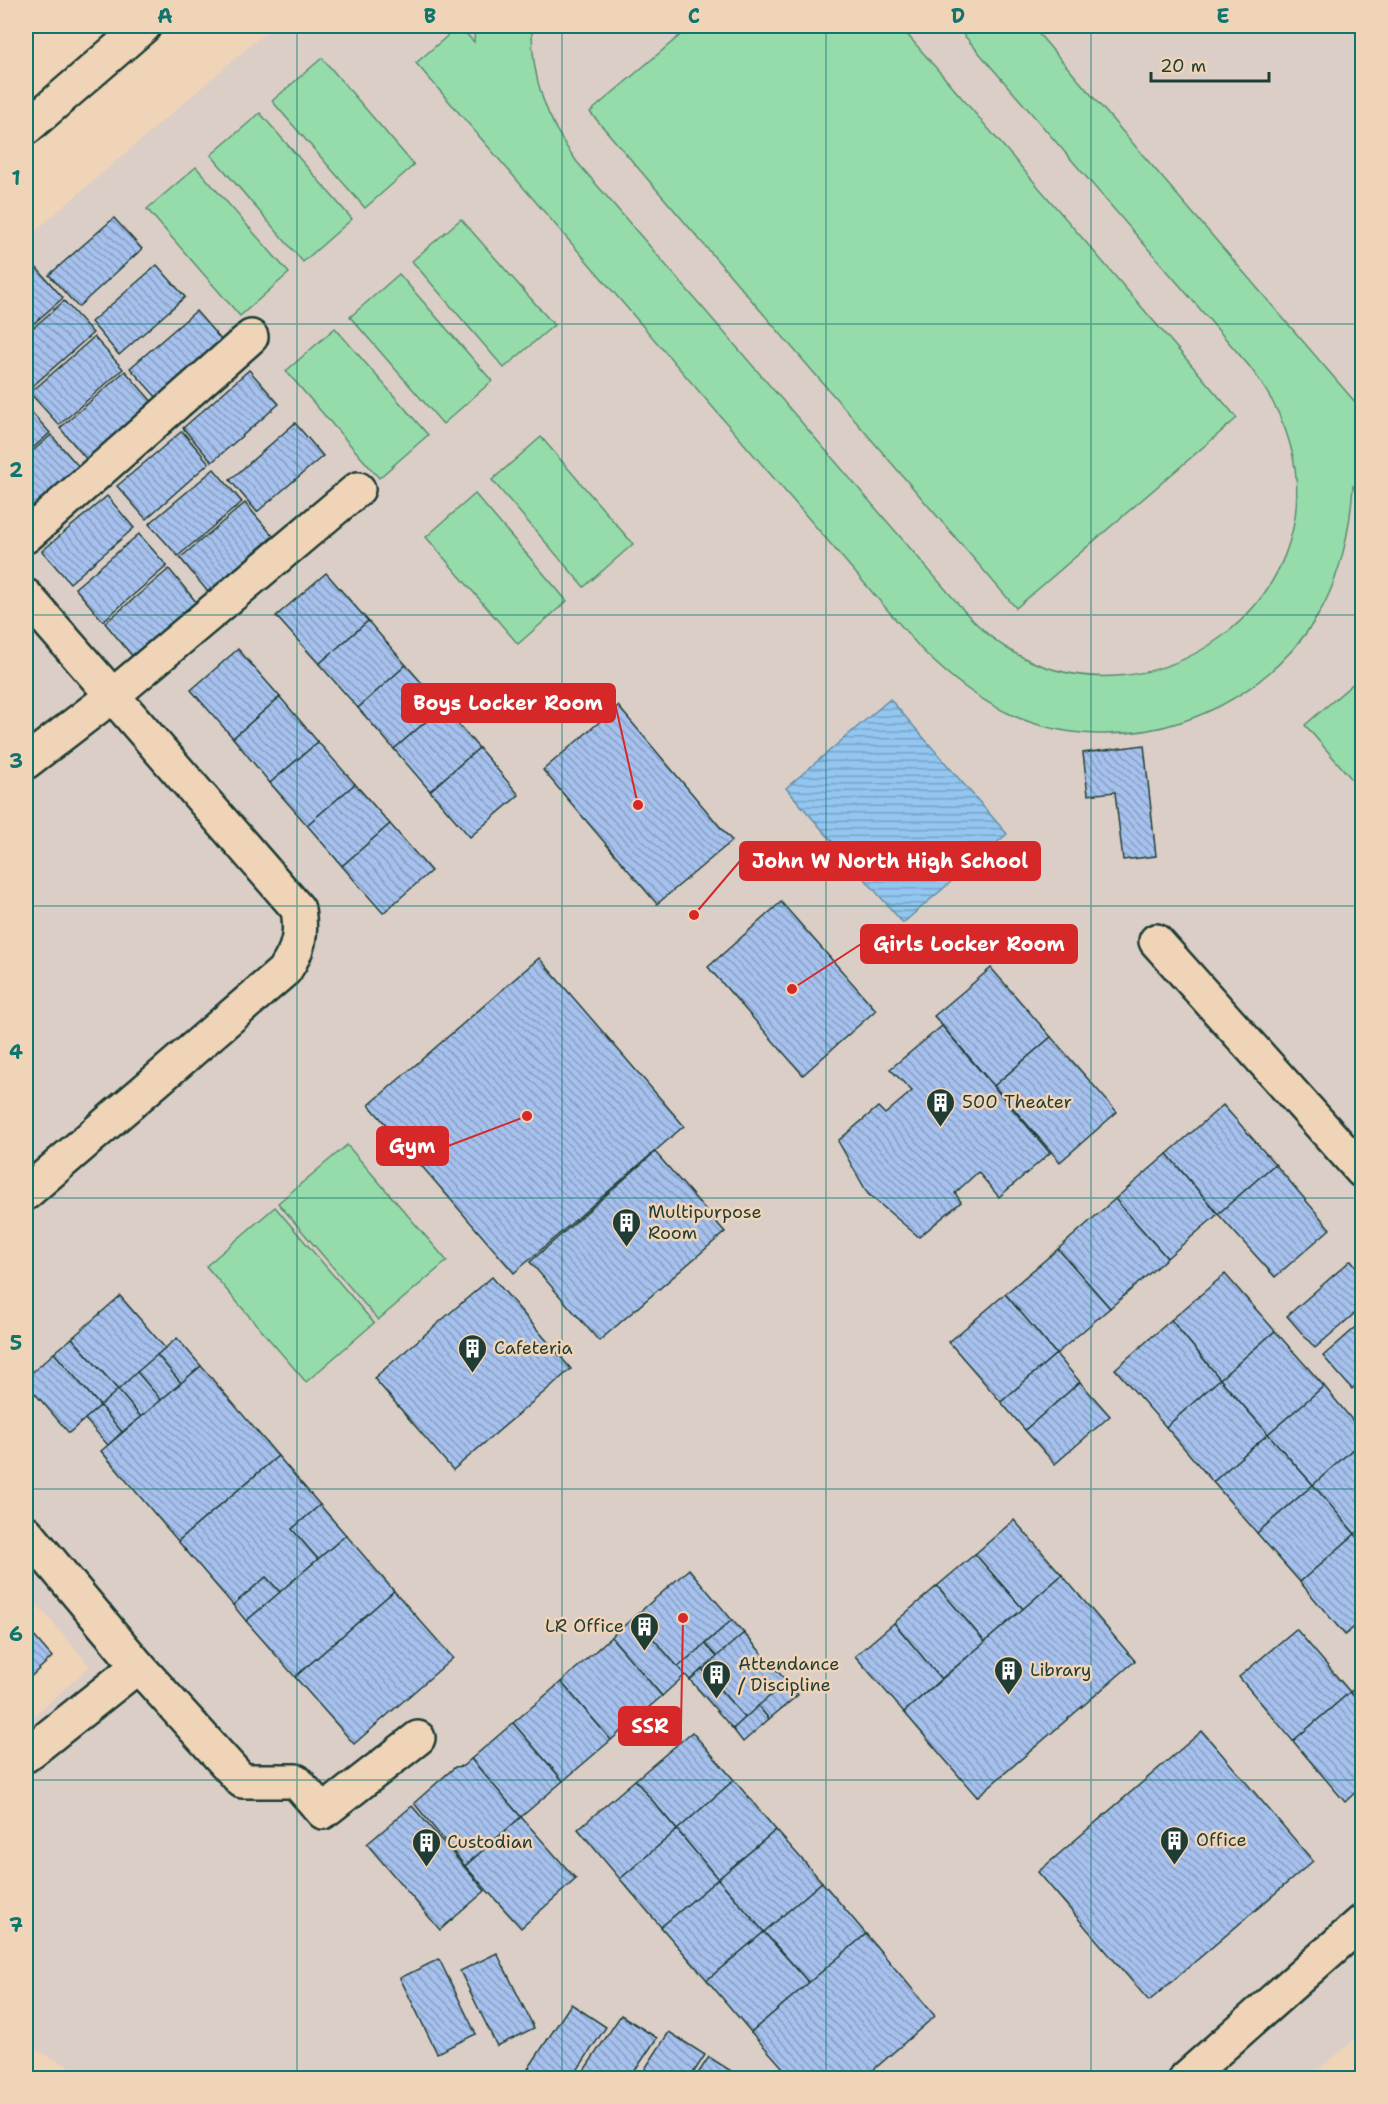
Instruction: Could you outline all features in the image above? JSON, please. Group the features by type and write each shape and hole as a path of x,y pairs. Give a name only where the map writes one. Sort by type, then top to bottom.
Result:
{"street":[{"path":"26,128 144,26"},
{"path":"26,536 251,337"},
{"path":"26,762 112,696 358,489"},
{"path":"26,596 298,909 301,932 296,952 285,970 26,1193"},
{"path":"1156,941 1362,1171"},
{"path":"26,1532 138,1666 242,1781 296,1781 323,1812 418,1738"},
{"path":"26,1755 138,1666"},
{"path":"1186,2079 1362,1922"}],"shaded area":[{"path":"273,26 1362,26 1362,2033 1309,2078 92,2078 26,2045 26,1723 90,1666 26,1592 26,239"}],"green space":[{"path":"459,26 474,42 475,26 532,26 534,63 542,98 557,130 577,162 976,623 1011,651 1065,672 1120,676 1172,664 1220,638 1258,601 1285,555 1296,502 1290,444 1274,404 1250,367 956,26 1032,26 1362,410 1362,497 1353,486 1343,554 1332,586 1317,617 1291,652 1259,681 1223,704 1183,721 1141,731 1099,734 1056,729 1014,716 976,695 953,679 922,650 416,63"},
{"path":"691,26 900,26 1237,418 1016,608 590,112"},
{"path":"322,58 414,165 365,208 272,101"},
{"path":"260,113 352,219 303,262 211,155"},
{"path":"196,167 289,273 240,316 147,209"},
{"path":"461,219 554,325 504,368 412,261"},
{"path":"399,274 492,381 443,424 350,317"},
{"path":"335,328 428,435 379,478 286,371"},
{"path":"541,437 633,544 584,587 492,480"},
{"path":"475,494 567,601 518,644 426,537"},
{"path":"1362,676 1362,791 1305,725"},
{"path":"347,1145 447,1261 378,1320 278,1203"},
{"path":"275,1207 374,1323 306,1382 206,1266"}],"water":[{"path":"890,699 1007,834 903,923 786,788"}],"building":[{"path":"114,218 142,249 78,307 49,275"},
{"path":"34,265 63,298 26,330 26,272"},
{"path":"157,265 185,297 119,355 91,322"},
{"path":"64,301 93,333 28,390 26,387 26,334"},
{"path":"196,311 223,342 158,399 130,368"},
{"path":"94,337 123,369 59,425 30,393"},
{"path":"249,370 279,404 212,462 183,428"},
{"path":"125,371 154,404 88,461 60,428"},
{"path":"26,406 50,433 26,454"},
{"path":"295,423 323,456 257,512 230,480"},
{"path":"182,431 209,463 146,519 117,486"},
{"path":"51,435 80,468 26,515 26,457"},
{"path":"214,469 242,502 178,556 149,524"},
{"path":"107,496 134,528 70,583 42,551"},
{"path":"245,503 273,536 208,592 180,558"},
{"path":"139,534 167,566 103,621 75,588"},
{"path":"169,569 197,603 133,657 105,623"},
{"path":"326,573 368,621 319,664 276,616"},
{"path":"368,621 406,665 358,708 319,664"},
{"path":"238,649 280,697 233,738 191,690"},
{"path":"406,665 443,707 394,749 358,708"},
{"path":"280,697 318,742 270,783 233,738"},
{"path":"618,706 732,841 657,904 543,770"},
{"path":"443,707 479,748 430,791 394,749"},
{"path":"318,742 355,784 307,825 270,783"},
{"path":"1144,745 1156,856 1123,860 1115,792 1088,795 1083,753"},
{"path":"479,748 519,795 470,837 430,791"},
{"path":"355,784 390,824 342,866 307,825"},
{"path":"390,824 431,871 383,913 342,866"},
{"path":"781,902 876,1010 803,1075 708,967"},
{"path":"539,958 684,1126 514,1273 369,1105"},
{"path":"991,968 1051,1037 994,1086 934,1016"},
{"name":"500 Theater","path":"942,1026 1050,1153 999,1197 978,1172 955,1193 961,1202 919,1237 868,1194 838,1141 878,1107 885,1114 912,1091 890,1069"},
{"path":"1051,1037 1117,1112 1060,1162 994,1086"},
{"path":"1223,1105 1275,1164 1218,1214 1167,1154"},
{"name":"Multipurpose Room","path":"655,1152 725,1232 599,1341 530,1262"},
{"path":"1167,1154 1218,1214 1167,1258 1115,1199"},
{"path":"1275,1164 1330,1229 1275,1277 1218,1214"},
{"path":"1115,1199 1167,1258 1110,1308 1058,1249"},
{"path":"1058,1249 1110,1308 1056,1354 1005,1294"},
{"path":"1351,1260 1362,1274 1362,1307 1315,1348 1287,1316"},
{"path":"1225,1274 1275,1331 1220,1379 1171,1320"},
{"name":"Cafeteria","path":"492,1277 571,1369 453,1470 374,1378"},
{"path":"1005,1294 1056,1354 1001,1402 949,1342"},
{"path":"120,1296 165,1348 118,1390 72,1338"},
{"path":"1171,1320 1220,1379 1166,1427 1115,1369"},
{"path":"1362,1322 1362,1379 1352,1389 1323,1356"},
{"path":"1275,1331 1324,1386 1268,1434 1220,1379"},
{"path":"72,1338 118,1390 100,1406 54,1353"},
{"path":"177,1338 201,1366 181,1383 157,1355"},
{"path":"54,1353 100,1406 69,1433 26,1383 26,1378"},
{"path":"1056,1354 1080,1382 1025,1430 1001,1402"},
{"path":"157,1355 181,1383 161,1400 137,1372"},
{"path":"201,1366 278,1456 178,1541 101,1451"},
{"path":"137,1372 161,1400 141,1417 118,1390"},
{"path":"1220,1379 1268,1434 1213,1482 1166,1427"},
{"path":"1080,1382 1110,1416 1055,1464 1025,1430"},
{"path":"1324,1386 1362,1432 1362,1441 1313,1485 1268,1434"},
{"path":"118,1390 141,1417 122,1432 100,1406"},
{"path":"100,1406 122,1432 108,1445 85,1419"},
{"path":"1268,1434 1313,1485 1257,1533 1213,1482"},
{"path":"1362,1441 1362,1528 1355,1534 1313,1485"},
{"path":"278,1456 320,1505 292,1529 318,1559 280,1592 266,1577 233,1605 178,1541"},
{"path":"1313,1485 1355,1534 1300,1582 1257,1533"},
{"path":"320,1505 346,1535 318,1559 292,1529"},
{"path":"1014,1520 1062,1575 1023,1609 975,1554"},
{"path":"1355,1534 1362,1542 1362,1620 1345,1635 1300,1582"},
{"path":"346,1535 394,1591 295,1677 246,1621"},
{"path":"975,1554 1023,1609 985,1642 937,1586"},
{"path":"689,1569 732,1620 678,1667 634,1617"},
{"name":"Library","path":"1062,1575 1135,1661 977,1797 904,1712"},
{"path":"266,1577 280,1592 246,1621 233,1605"},
{"path":"937,1586 985,1642 941,1679 894,1623"},
{"path":"394,1591 453,1658 354,1744 295,1677"},
{"name":"LR Office","path":"634,1617 685,1675 662,1696 611,1637"},
{"path":"732,1620 744,1633 717,1657 705,1644"},
{"path":"894,1623 941,1679 904,1712 855,1656"},
{"path":"26,1627 52,1657 26,1681"},
{"path":"1296,1629 1350,1692 1293,1741 1239,1677"},
{"path":"744,1633 787,1682 745,1718 702,1669"},
{"path":"611,1637 662,1696 611,1740 561,1682"},
{"path":"705,1644 717,1657 690,1680 678,1667"},
{"name":"Attendance / Discipline","path":"702,1669 745,1718 733,1729 690,1680"},
{"path":"561,1682 611,1740 563,1781 513,1723"},
{"path":"787,1682 798,1695 769,1719 758,1706"},
{"path":"1362,1682 1362,1706 1350,1692"},
{"path":"1350,1692 1362,1706 1362,1786 1345,1802 1293,1741"},
{"path":"758,1706 769,1719 743,1742 733,1729"},
{"path":"513,1723 563,1781 521,1817 471,1759"},
{"name":"Office","path":"1202,1731 1313,1861 1149,2001 1038,1872"},
{"path":"692,1732 734,1780 677,1830 635,1780"},
{"path":"471,1759 521,1817 465,1866 414,1803 455,1767 463,1766"},
{"path":"635,1780 677,1830 620,1879 578,1829"},
{"path":"734,1780 776,1830 718,1879 677,1830"},
{"name":"Custodian","path":"412,1806 485,1891 440,1930 367,1844"},
{"path":"521,1817 576,1879 521,1928 465,1866"},
{"path":"677,1830 718,1879 661,1927 620,1879"},
{"path":"776,1830 822,1882 764,1932 718,1879"},
{"path":"718,1879 764,1932 707,1980 661,1927"},
{"path":"822,1882 866,1934 809,1983 764,1932"},
{"path":"764,1932 809,1983 751,2032 707,1980"},
{"path":"866,1934 935,2016 864,2078 792,2078 751,2032"},
{"path":"497,1953 534,2028 497,2046 460,1971"},
{"path":"439,1959 476,2034 437,2053 400,1978"},
{"path":"571,2004 606,2027 572,2078 529,2078 524,2075"},
{"path":"621,2015 657,2038 630,2078 579,2078"},
{"path":"669,2032 705,2055 690,2078 639,2078"},
{"path":"709,2057 742,2078 695,2078"}],"place":[{"name":"Boys Locker Room","path":"638,805"},
{"name":"John W North High School","path":"694,915"},
{"name":"Girls Locker Room","path":"792,989"},
{"name":"Gym","path":"527,1116"},
{"name":"500 Theater","path":"941,1128"},
{"name":"Multipurpose Room","path":"627,1248"},
{"name":"Cafeteria","path":"473,1374"},
{"name":"SSR","path":"683,1618"},
{"name":"LR Office","path":"645,1652"},
{"name":"Library","path":"1009,1696"},
{"name":"Attendance / Discipline","path":"717,1700"},
{"name":"Office","path":"1175,1866"},
{"name":"Custodian","path":"426,1868"}]}
